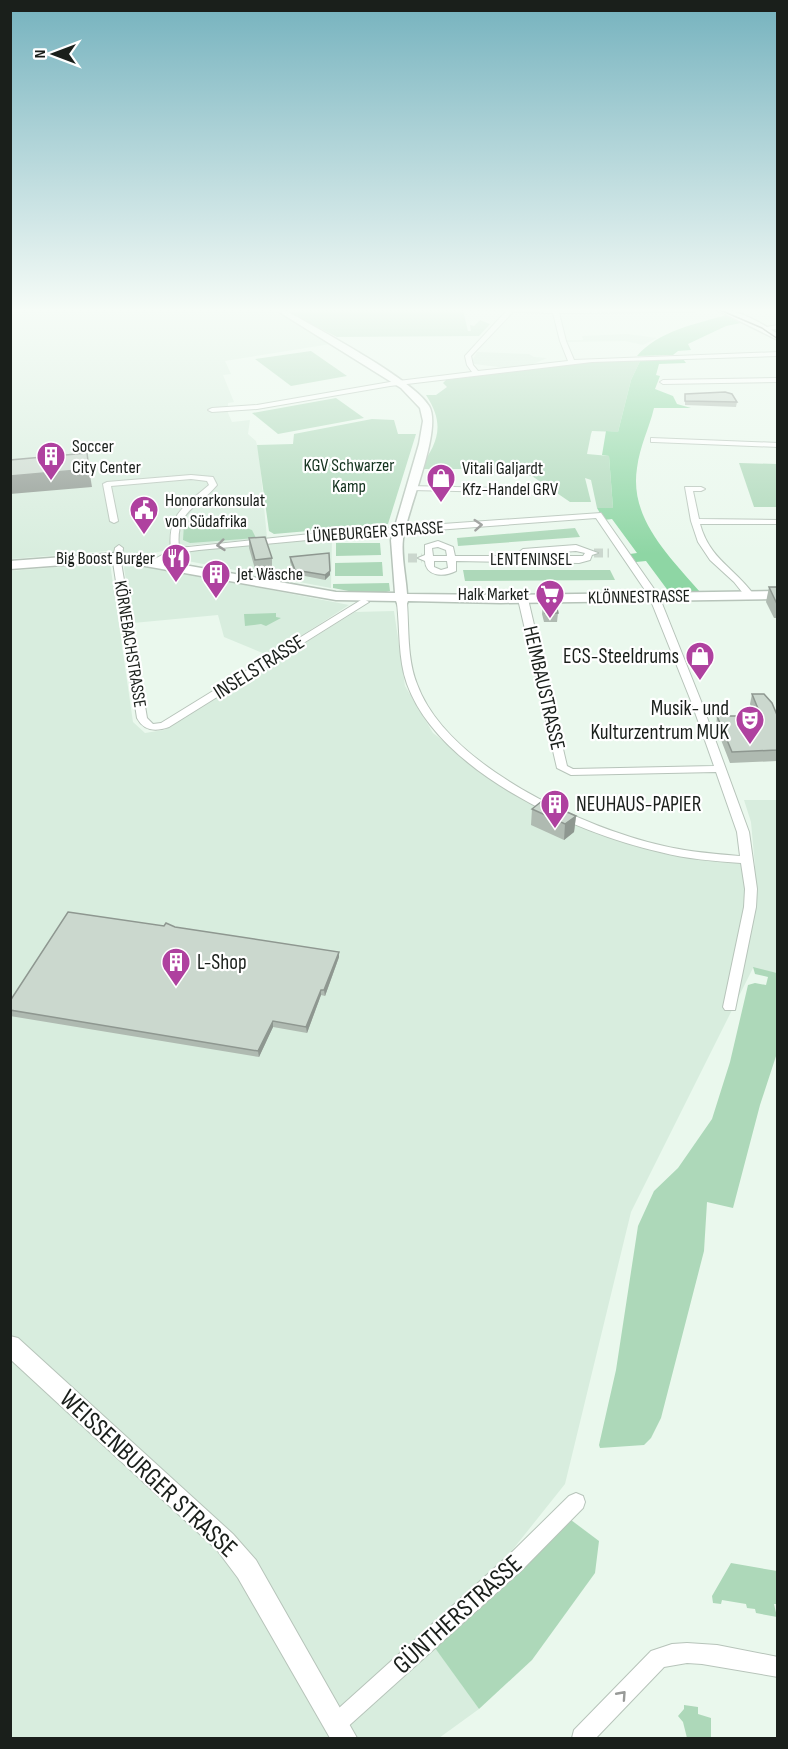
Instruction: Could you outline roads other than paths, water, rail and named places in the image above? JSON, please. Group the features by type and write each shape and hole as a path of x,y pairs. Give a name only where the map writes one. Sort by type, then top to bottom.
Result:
{"main road":[{"path":"402,601 403,558 399,530 428,421 421,401 410,392"},
{"name":"KLÖNNESTRASSE","path":"10,565 118,552 156,562 364,602 777,595"},
{"name":"KLÖNNESTRASSE","path":"336,596 402,601"}],"street":[{"path":"219,410 257,407 348,392"},
{"path":"654,440 777,445"},
{"path":"114,520 107,484 191,477 210,479 213,484 210,488 185,509 174,524 175,551"},
{"path":"411,488 501,490"},
{"path":"677,489 701,489"},
{"path":"688,489 699,536 707,550 744,586 749,595"},
{"name":"LÜNEBURGER STRASSE","path":"156,562 175,551 199,547 598,515 623,552"},
{"path":"695,521 777,522"},
{"name":"LENTENINSEL","path":"452,558 448,546 438,544 428,547 426,558 579,560 587,558 592,553"},
{"name":"KÖRNEBACHSTRASSE","path":"118,552 142,718 144,723 151,727"},
{"path":"609,553 623,552 654,596 743,832 751,889 750,908 730,1007"},
{"path":"426,558 430,568 440,573 453,569 452,558"},
{"name":"HEIMBAUSTRASSE","path":"523,599 562,768 571,772 721,769"},
{"path":"402,601 409,669 417,696 441,732 486,770 528,796 585,824 661,849 747,860"},
{"name":"INSELSTRASSE","path":"151,727 165,725 364,602"},
{"name":"WEISSENBURGER STRASSE","path":"10,1345 225,1542 247,1569 340,1731"},
{"name":"GÜNTHERSTRASSE","path":"340,1731 576,1502"},
{"path":"582,1738 658,1658 674,1652 710,1655 777,1667"}],"tunnel":[{"path":"594,553 609,553"},
{"path":"408,558 422,558"}],"place":[{"name":"Soccer City Center","path":"51,482"},
{"name":"Vitali Galjardt Kfz-Handel GRV","path":"441,504"},
{"name":"Honorarkonsulat von Südafrika","path":"144,536"},
{"name":"Big Boost Burger","path":"176,584"},
{"name":"Jet Wäsche","path":"216,600"},
{"name":"Halk Market","path":"550,620"},
{"name":"ECS-Steeldrums","path":"700,682"},
{"name":"Musik- und Kulturzentrum MUK","path":"750,746"},
{"name":"NEUHAUS-PAPIER","path":"555,830"},
{"name":"L-Shop","path":"176,988"}],"park label":[{"name":"KGV Schwarzer Kamp","path":"349,475"}]}
